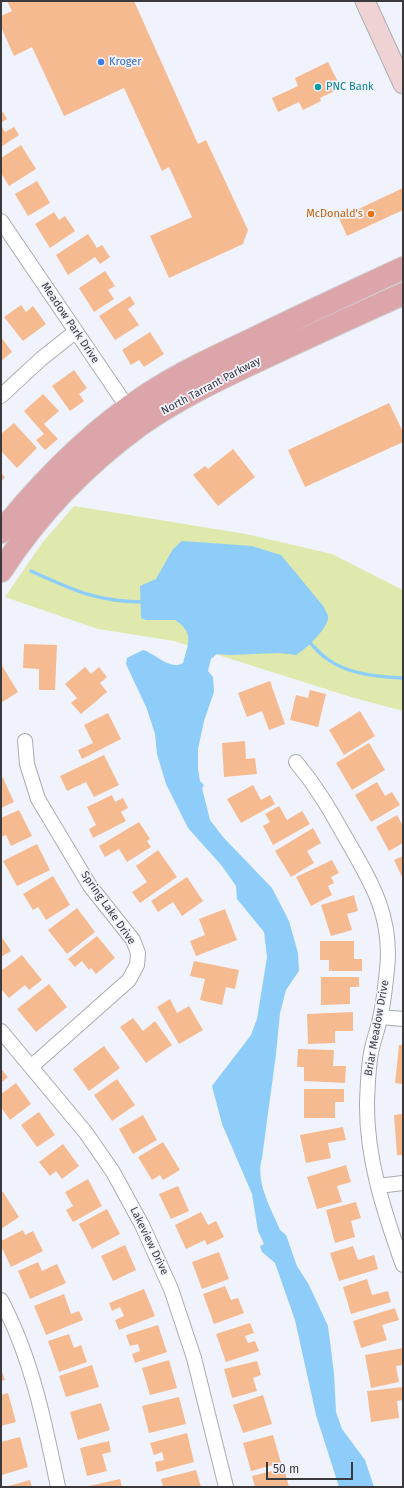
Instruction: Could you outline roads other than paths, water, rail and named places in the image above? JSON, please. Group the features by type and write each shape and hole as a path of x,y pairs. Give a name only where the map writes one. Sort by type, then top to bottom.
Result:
{"main road":[{"path":"365,1 403,84"},
{"name":"North Tarrant Parkway","path":"1,572 28,534 71,484 134,417 197,365 403,268"},
{"name":"North Tarrant Parkway","path":"1,532 29,498 73,454 134,417 176,402 316,333 403,294"},
{"path":"307,313 316,333"}],"street":[{"name":"Meadow Park Drive","path":"1,221 134,417"},
{"path":"1,396 41,359 75,332"},
{"name":"Spring Lake Drive","path":"25,741 27,764 38,799 90,886 133,940 138,953 137,965 129,980 32,1066"},
{"name":"Briar Meadow Drive","path":"296,762 314,784 372,884 381,904 386,926 388,945 387,969 381,1017 371,1054 367,1101 370,1150 390,1228 403,1265"},
{"path":"381,1017 403,1019"},
{"name":"Lakeview Drive","path":"1,1031 32,1066 86,1133 113,1172 142,1225 165,1275 194,1358 226,1487"},
{"path":"378,1186 403,1183"},
{"path":"1,1300 19,1342 42,1410 58,1487"}],"water":[{"path":"182,541 252,546 281,555 324,607 328,616 328,621 321,632 311,643 296,655 279,653 217,654 211,659 208,671 213,677 214,692 204,721 198,749 198,769 200,781 204,785 202,788 210,820 223,837 272,888 289,921 298,953 299,971 286,990 280,1013 276,1054 260,1167 262,1186 280,1230 286,1235 297,1266 309,1285 328,1326 334,1373 336,1412 342,1429 365,1460 374,1487 339,1487 316,1415 295,1320 275,1263 262,1252 260,1246 264,1244 258,1231 252,1194 222,1124 212,1086 251,1035 257,1019 267,957 264,932 237,899 236,886 222,866 188,828 166,784 157,754 155,734 147,709 126,664 127,658 143,650 173,665 183,663 187,650 188,634 175,620 146,620 141,618 140,586 156,579 173,549"}],"waterway":[{"path":"31,571 86,594 112,600 144,602"},
{"path":"308,641 326,658 343,668 363,674 403,678"}],"place":[{"name":"Kroger","path":"101,62"},
{"name":"PNC Bank","path":"318,87"},
{"name":"McDonald's","path":"371,214"}]}
